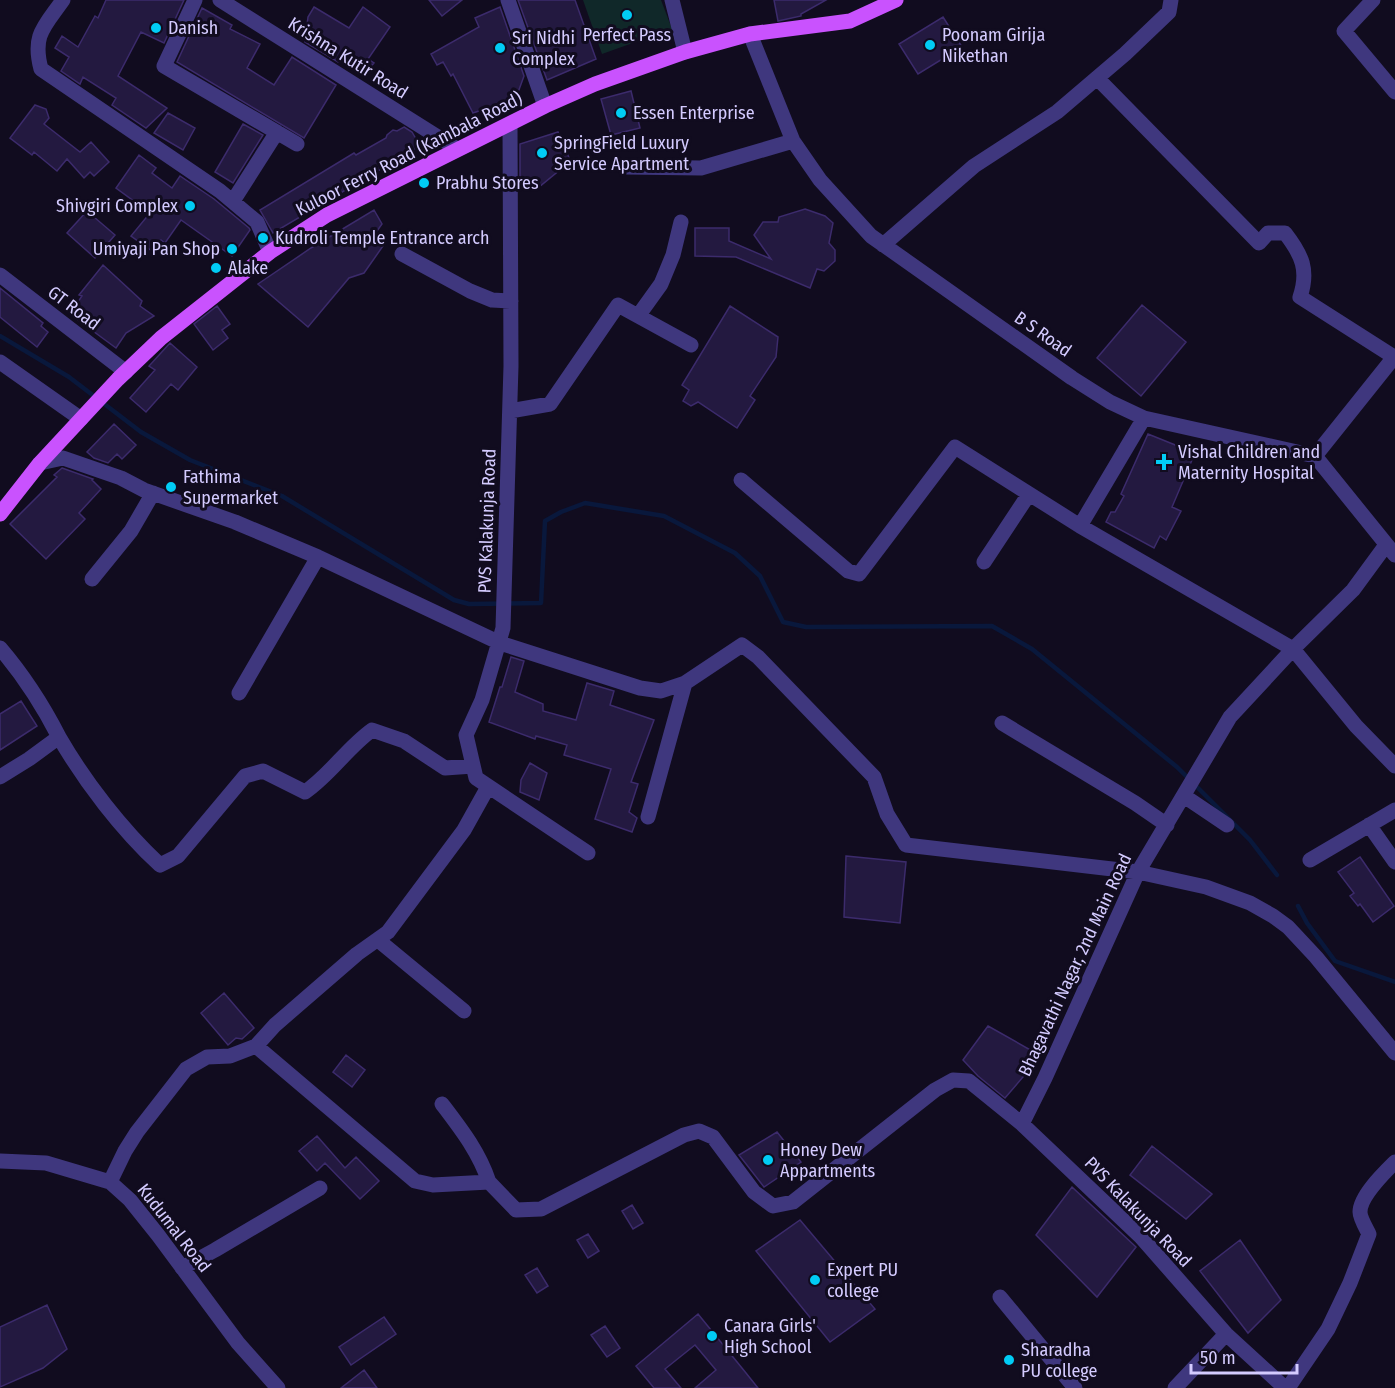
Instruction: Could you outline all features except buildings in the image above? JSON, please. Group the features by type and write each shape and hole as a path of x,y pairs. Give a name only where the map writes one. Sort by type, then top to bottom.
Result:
{"main road":[{"name":"Kuloor Ferry Road (Kambala Road)","path":"0,514 40,463 161,338 270,252 327,215 457,149 595,84 685,52 750,34 850,21 896,0"}],"street":[{"path":"63,0 39,33 36,52 41,69 220,190 257,222 270,252"},
{"path":"195,0 164,66 297,144"},
{"name":"Krishna Kutir Road","path":"220,0 457,149"},
{"path":"508,0 545,106"},
{"path":"672,0 685,52"},
{"path":"883,244 928,203 974,166 1057,112 1125,54 1169,12 1171,0"},
{"path":"1373,0 1344,31 1395,92"},
{"name":"B S Road","path":"750,34 794,141 820,180 871,236 1072,378 1110,402 1144,418 1315,456"},
{"path":"1096,78 1259,243 1268,233 1285,233 1304,264 1305,283 1300,297 1395,357 1315,456 1390,550"},
{"name":"PVS Kalakunja Road","path":"510,124 510,411 501,636 482,700 466,735 476,778 588,853"},
{"path":"233,201 277,132"},
{"path":"626,167 700,168 794,141"},
{"path":"638,316 661,284 673,255 681,222"},
{"path":"402,254 470,291 492,300 511,301"},
{"name":"GT Road","path":"0,275 122,376"},
{"path":"510,411 550,404 618,305 691,345"},
{"path":"0,362 84,415"},
{"path":"1080,526 1144,418"},
{"path":"741,480 848,571 859,574 955,447 1080,526 1293,649 1356,726 1395,766"},
{"path":"40,463 63,458 121,478 235,522 501,636 640,688 661,691 684,682 742,645 758,657 874,777 887,814 906,844 1138,872 1206,886 1250,903 1273,915 1288,927 1317,957 1395,1053"},
{"path":"92,579 131,531 153,492"},
{"path":"984,562 1029,494"},
{"name":"Bhagavathi Nagar, 2nd Main Road","path":"1022,1124 1138,872 1230,717 1390,550"},
{"path":"239,693 318,557"},
{"path":"0,648 21,672 38,697 74,763 138,845 160,865 178,856 245,776 263,771 304,792 319,782 360,738 372,729 404,741 445,768 473,766"},
{"path":"648,817 684,682"},
{"path":"1002,723 1136,803 1167,825"},
{"path":"0,777 59,737"},
{"path":"110,1182 124,1151 186,1069 207,1057 231,1056 256,1046 275,1025 378,940 399,919 464,830 488,788"},
{"path":"1186,794 1227,825"},
{"path":"1310,860 1395,810"},
{"path":"1369,825 1395,862"},
{"path":"378,940 464,1011"},
{"path":"256,1046 414,1181 433,1185 489,1182 482,1162 442,1104"},
{"name":"PVS Kalakunja Road","path":"489,1182 516,1210 541,1209 684,1135 699,1131 713,1137 754,1192 774,1206 793,1202 935,1090 953,1080 969,1081 1022,1124 1141,1237 1226,1334 1286,1388"},
{"name":"Kudumal Road","path":"0,1161 46,1163 110,1182 130,1200 237,1344 278,1388"},
{"path":"1286,1388 1328,1329 1346,1292 1369,1234 1360,1213 1363,1204 1381,1176 1395,1162"},
{"path":"182,1268 215,1251 320,1188"},
{"path":"1000,1297 1075,1388"},
{"path":"1175,1388 1226,1334"}],"green space":[{"name":"Perfect Pass","path":"583,0 661,0 672,29 602,54"}],"waterway":[{"path":"0,336 69,377 141,432 190,460 282,496 454,600 469,604 541,603 545,521 585,503 664,516 735,553 760,576 783,622 806,627 992,626 1032,649 1177,767 1250,840 1277,875"},
{"path":"1298,906 1307,923 1335,961 1395,982"}],"place":[{"name":"Perfect Pass","path":"627,15"},
{"name":"Danish","path":"156,28"},
{"name":"Poonam Girija Nikethan","path":"930,45"},
{"name":"Sri Nidhi Complex","path":"500,48"},
{"name":"Essen Enterprise","path":"621,113"},
{"name":"SpringField Luxury Service Apartment","path":"542,153"},
{"name":"Prabhu Stores","path":"424,183"},
{"name":"Shivgiri Complex","path":"190,206"},
{"name":"Kudroli Temple Entrance arch","path":"263,238"},
{"name":"Umiyaji Pan Shop","path":"232,249"},
{"name":"Alake","path":"216,268"},
{"name":"Vishal Children and Maternity Hospital","path":"1164,462"},
{"name":"Fathima Supermarket","path":"171,487"},
{"name":"Honey Dew Appartments","path":"768,1160"},
{"name":"Expert PU college","path":"815,1280"},
{"name":"Canara Girls' High School","path":"712,1336"},
{"name":"Sharadha PU college","path":"1009,1360"}]}
